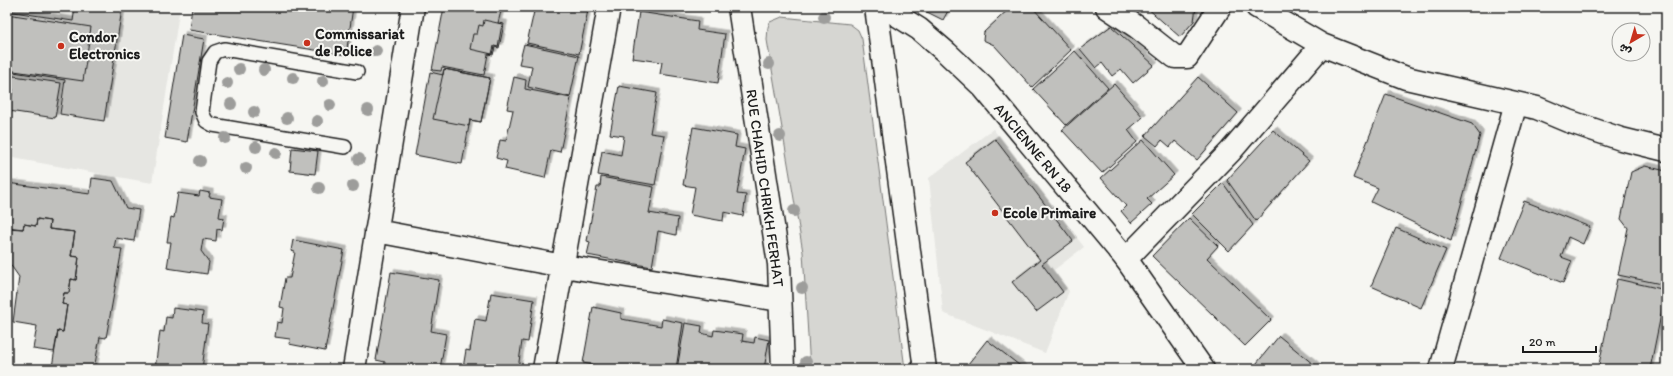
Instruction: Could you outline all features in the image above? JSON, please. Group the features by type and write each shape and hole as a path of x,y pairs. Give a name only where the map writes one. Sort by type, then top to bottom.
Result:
{"street":[{"path":"354,369 413,7"},
{"path":"544,369 609,7"},
{"name":"RUE CHAHID CHRIKH FERHAT","path":"739,7 779,264 783,369"},
{"path":"876,7 925,369"},
{"name":"ANCIENNE RN 18","path":"884,7 919,30 947,53 983,87 1126,259 1203,369"},
{"path":"1107,7 1137,27 1175,57 1187,57 1220,7"},
{"path":"1257,7 1322,45 1406,78 1537,108 1568,121 1620,139 1666,150"},
{"path":"1126,259 1230,152 1322,45"},
{"path":"1442,369 1516,103"},
{"path":"376,231 563,266 780,300"}],"lane":[{"path":"345,147 213,125 206,121 202,112 209,61 215,52 224,48 357,72"}],"shaded area":[{"path":"7,7 180,7 152,183 7,157"},
{"path":"782,17 850,24 858,30 862,39 905,369 810,369 803,252 767,40 770,22"},
{"name":"Ecole Primaire","path":"993,129 1084,247 1054,270 1069,291 1045,353 943,313 929,178"}],"building":[{"name":"Condor Electronics","path":"75,7 112,7 122,9 104,121 60,114 65,80 7,71 7,11 73,21"},
{"name":"Commissariat de Police","path":"192,7 353,7 346,55 189,30"},
{"path":"444,7 502,7 498,23 504,24 499,48 495,47 493,55 488,54 484,75 442,67 441,71 432,70"},
{"path":"535,7 572,7 588,10 579,54 527,43"},
{"path":"927,7 950,7 943,20 925,11"},
{"path":"1011,7 1032,7 1071,50 1032,87 994,45 983,40 984,32"},
{"path":"1146,7 1196,7 1194,21 1180,37"},
{"path":"639,12 698,21 697,30 725,34 718,83 660,74 662,62 632,58"},
{"path":"7,14 91,27 83,81 7,70"},
{"path":"484,20 502,24 498,47 494,46 492,54 470,49 473,34 477,34 479,25 483,26"},
{"path":"1111,26 1154,65 1133,83 1121,69 1112,76 1102,63 1096,68 1080,49"},
{"path":"182,35 204,39 187,142 165,138"},
{"path":"524,44 579,56 570,97 528,87 532,66 519,64"},
{"path":"1075,51 1108,88 1066,125 1033,89"},
{"path":"444,69 490,78 481,122 470,120 462,164 415,155 430,72 443,75"},
{"path":"444,69 490,78 481,122 470,120 469,126 433,119"},
{"path":"7,75 61,83 55,118 9,111 13,89 7,88"},
{"path":"514,77 526,80 525,89 571,98 560,152 551,150 545,178 505,169 507,161 496,158 500,140 506,141 513,110 507,109"},
{"path":"1198,77 1238,113 1197,160 1175,141 1170,147 1162,140 1157,146 1145,136"},
{"path":"1114,84 1143,117 1128,130 1137,142 1102,173 1062,130"},
{"path":"619,86 657,93 650,133 664,135 655,185 598,175 602,151 621,155 624,136 610,134"},
{"path":"1386,94 1472,124 1480,135 1451,241 1371,202 1378,188 1353,178"},
{"path":"693,127 737,135 735,147 745,149 737,194 746,195 743,216 724,212 723,221 690,215 695,187 683,185"},
{"path":"1273,130 1309,161 1256,221 1227,180"},
{"path":"995,139 1073,241 1042,264 1063,292 1036,312 1012,282 1040,260 965,162"},
{"path":"1143,140 1174,175 1147,199 1152,204 1131,223 1121,211 1126,206 1101,178"},
{"path":"292,148 318,151 315,174 290,171"},
{"path":"1645,166 1666,171 1666,285 1618,275 1628,228 1621,219 1631,172"},
{"path":"601,177 654,187 649,213 678,218 676,235 658,231 652,267 587,255 590,242 587,241 597,187 600,187"},
{"path":"92,178 113,181 126,208 139,210 134,241 116,238 114,248 122,249 106,338 100,337 94,369 64,369 52,367 58,331 63,332 67,305 62,304 64,293 69,293 71,279 76,280 79,257 71,256 75,232 49,229 50,221 37,219 36,226 24,224 23,229 7,228 7,183 90,194"},
{"path":"1223,183 1253,225 1229,251 1192,214"},
{"path":"200,191 210,193 209,197 222,199 219,217 224,218 222,230 217,229 216,241 203,239 201,251 209,262 207,274 167,268 171,242 167,242 171,217 174,218 178,193 199,196"},
{"path":"1524,201 1590,227 1583,244 1568,237 1561,257 1572,261 1563,283 1501,258"},
{"path":"1189,218 1218,246 1207,258 1271,320 1245,346 1152,256"},
{"path":"37,219 50,221 49,229 75,232 71,256 79,257 76,280 71,279 69,293 64,293 62,304 67,305 63,332 58,331 54,352 33,349 37,326 13,322 19,277 7,260 7,227 23,229 24,224 36,226"},
{"path":"1396,228 1446,250 1421,308 1371,286"},
{"path":"293,240 344,250 325,351 289,344 290,339 275,337 277,322 282,323 284,308 280,307 285,278 290,278 295,252 291,251"},
{"path":"391,272 439,280 431,331 446,334 440,369 384,369 385,362 376,360"},
{"path":"1617,279 1666,290 1650,369 1598,369"},
{"path":"491,293 534,300 528,342 522,341 518,369 463,368 466,350 470,351 475,319 486,321"},
{"path":"593,307 621,313 621,319 661,326 662,319 683,323 676,369 609,369 583,363"},
{"path":"173,308 203,312 202,323 208,324 202,369 155,369 160,331 164,332 166,317 172,318"},
{"path":"685,323 702,326 701,333 713,336 714,330 743,334 742,341 754,343 755,337 769,340 764,369 677,369"},
{"path":"1279,336 1319,369 1252,369"},
{"path":"987,340 1024,369 964,369"}],"place":[{"name":"Commissariat de Police","path":"307,43"},
{"name":"Condor Electronics","path":"61,46"},
{"name":"Ecole Primaire","path":"995,213"}]}
